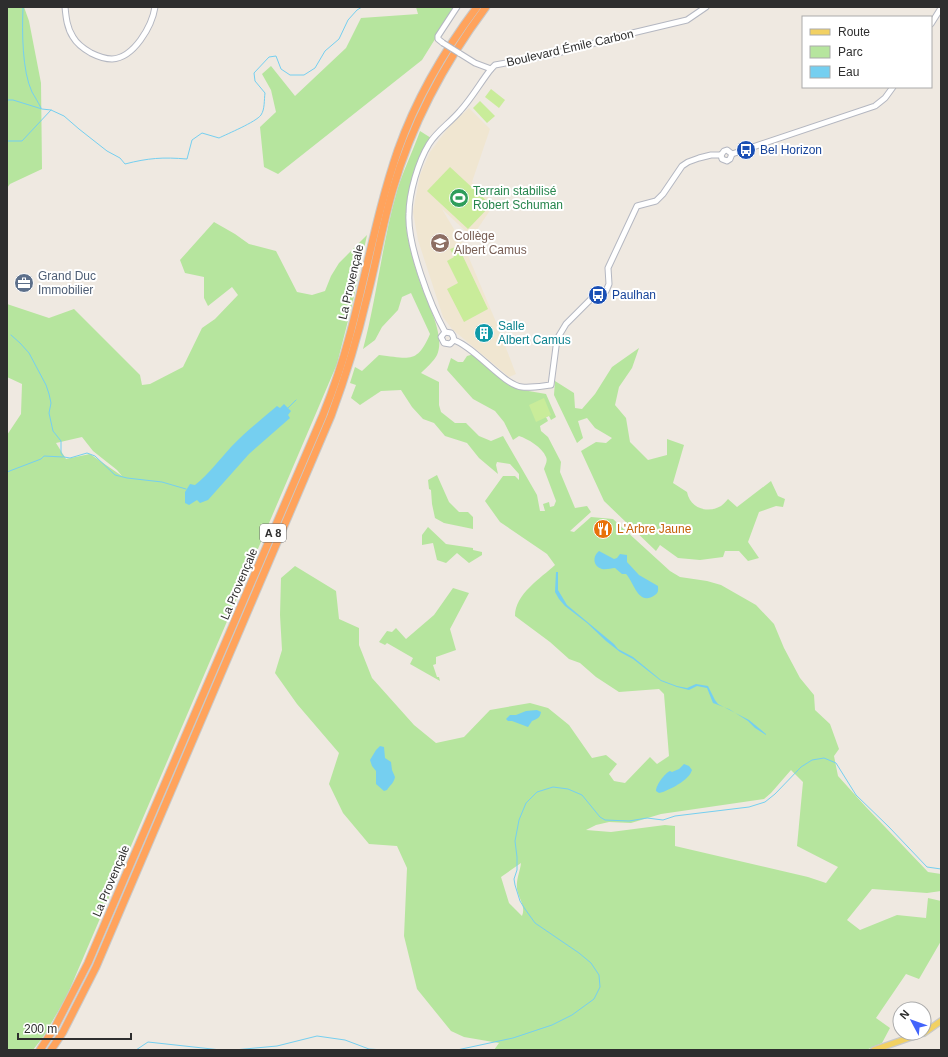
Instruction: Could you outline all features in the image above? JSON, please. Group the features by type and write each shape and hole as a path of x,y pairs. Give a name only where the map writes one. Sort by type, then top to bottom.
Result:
{"highway":[{"name":"La Provençale","path":"40,1050 55,1027 88,963 323,415 349,338 378,214 398,149 428,82 476,7"},
{"name":"La Provençale","path":"51,1050 63,1032 96,967 331,416 345,379 356,340 367,300 385,218 405,152 435,85 468,31 486,7"}],"main road":[{"path":"932,1028 941,1021"},
{"path":"874,1050 900,1041"}],"street":[{"path":"65,7 68,26 76,42 89,52 99,57 112,59 129,51 140,40 152,21 155,7"},
{"name":"Boulevard Émile Carbon","path":"457,7 438,39 475,63 491,69 499,64 554,54 624,34 687,20 706,7"},
{"path":"932,22 941,8"},
{"path":"445,332 436,314 417,261 409,224 410,203 417,172 428,145 436,134 464,107 491,69"},
{"path":"445,332 451,333 454,336 454,340 468,347 500,375 514,384 522,387 550,385 556,340 566,324 593,297 606,291 609,284 608,268 637,206 656,200 663,194 682,166 688,162 721,154 722,159 727,161 730,159 732,154 875,106 892,88"},
{"path":"445,332 441,337 444,343 450,344 454,340"}],"shaded area":[{"name":"Collège Albert Camus","path":"469,108 490,129 472,182 495,203 472,237 442,209 464,246 496,322 516,374 509,377 452,329 443,317 418,240 413,212 420,175 430,152 448,128"}],"green space":[{"path":"7,7 24,7 29,21 41,83 42,169 10,184 7,188"},
{"path":"416,7 455,7 422,60 278,174 264,167 260,127 276,112 271,90 262,74 271,66 295,96 346,48 361,18 418,14"},
{"path":"491,89 505,100 499,108 485,97"},
{"path":"480,101 495,116 487,123 473,108"},
{"path":"420,131 431,138 416,168 413,178 406,211 406,228 416,268 434,318 439,338 437,355 421,373 439,382 439,405 441,412 455,423 466,423 479,436 491,441 503,436 537,495 540,511 545,511 543,504 549,502 550,507 554,506 556,501 544,469 547,460 544,453 523,437 519,436 513,440 504,422 495,411 473,399 447,370 451,358 458,362 463,362 467,356 474,354 507,383 517,389 546,394 556,417 551,420 549,416 551,415 546,417 548,421 540,426 541,431 548,437 561,462 560,472 575,508 587,506 591,512 570,531 574,532 591,517 613,519 670,571 680,577 707,581 721,585 756,605 774,624 784,648 800,678 814,695 815,710 830,724 839,749 834,756 838,776 928,872 941,874 941,891 927,893 872,889 847,920 860,930 897,915 926,918 928,898 941,901 941,941 919,979 906,974 876,1018 890,1028 882,1043 866,1050 494,1050 499,1043 464,1037 451,1031 417,989 404,936 407,868 397,846 369,844 343,813 329,784 339,753 297,704 275,673 282,650 280,615 281,578 295,566 336,591 339,619 359,628 359,645 372,678 414,725 436,743 464,737 490,710 530,703 548,708 569,725 592,758 606,755 617,764 609,774 614,781 625,783 650,757 657,764 669,756 664,694 659,689 619,692 596,677 580,663 569,659 550,642 515,616 516,608 524,594 536,581 555,565 547,554 500,522 485,501 503,476 515,476 519,480 519,474 510,464 497,462 496,465 498,474 479,458 467,443 445,436 434,423 423,419 412,407 401,390 381,391 360,405 351,398 356,385 350,383 355,367 362,371 379,355 404,358 416,355 421,351 430,334 411,293 402,297 398,310 382,327 375,340 363,349 383,250 397,191","holes":["791,770 803,782 797,846 838,867 826,883 808,877 675,846 675,826 665,825 611,832 586,830 596,825 609,822 631,823 661,814 764,799","521,863 517,889 523,906 522,916 509,903 501,877"]},
{"name":"Terrain stabilisé Robert Schuman","path":"450,167 491,205 468,229 427,191"},
{"path":"214,222 249,244 276,251 297,292 312,295 325,291 331,276 339,263 367,235 353,301 337,364 66,998 43,1037 33,1050 7,1050 7,435 21,414 22,384 7,377 7,304 49,318 74,309 140,375 142,385 150,384 183,367 202,328 215,319 238,295 232,287 208,306 204,298 204,277 185,273 180,260","holes":["82,437 93,451 117,470 122,476 90,454 66,459 56,443"]},
{"path":"458,246 488,309 464,322 447,289 458,283 447,261 454,257 450,249"},
{"path":"639,348 632,368 619,387 615,405 626,418 630,442 648,460 667,455 667,439 684,445 673,483 687,492 689,498 695,506 700,508 716,508 728,499 737,507 771,481 778,496 785,499 783,507 776,506 759,512 748,542 759,558 748,561 739,551 725,551 723,557 700,560 678,558 660,545 656,551 604,501 581,451 596,442 606,443 612,438 595,428 587,418 578,421 583,438 577,443 554,395 555,381 574,393 575,408 582,409 595,394 612,367"},
{"path":"544,398 551,415 536,422 529,405"},
{"path":"437,475 449,502 459,512 468,512 473,517 473,529 444,523 435,518 428,480"},
{"path":"428,527 446,544 473,548 473,550 482,552 482,555 469,563 457,553 446,563 437,560 433,543 422,545 422,535"},
{"path":"453,588 469,593 450,629 456,650 436,657 436,664 433,665 440,681 410,664 413,658 387,643 385,645 379,642 387,631 392,632 396,628 406,639 434,615"}],"water":[{"path":"284,404 291,411 288,415 290,418 249,454 208,500 200,503 197,500 189,505 185,503 185,492 190,484 195,485 200,481 242,436 277,406 280,408"},
{"path":"599,551 614,559 620,554 627,555 627,562 639,575 658,586 657,593 649,598 644,598 637,592 626,574 622,574 615,568 599,568 595,564 594,558"},
{"path":"556,572 558,572 558,590 567,605 618,649 633,657 661,680 687,688 696,684 708,686 718,704 724,707 713,703 707,688 697,686 689,690 661,681 633,659 620,652 606,641 587,623 565,606 559,599 555,592"},
{"path":"537,710 541,712 540,716 532,721 528,727 506,719 510,715"},
{"path":"735,713 749,720 766,735 755,728 748,721"},
{"path":"380,746 384,747 385,758 391,762 395,777 387,790 384,791 376,784 376,771 370,760"},
{"path":"684,764 689,766 692,770 688,777 663,792 659,793 656,791 656,788 666,774 670,771 672,772 679,769"}],"waterway":[{"path":"7,100 13,100 42,109 51,110 64,116 107,151 120,158 125,164 156,158 187,159 192,140 202,133 219,138 248,124 261,115 264,107 265,93 255,81 254,73 269,57 276,56 281,69 290,75 304,75 315,68 325,51 339,39 348,20 357,10 362,7"},
{"path":"23,8 24,62 32,92 41,108"},
{"path":"7,141 22,141 51,110"},
{"path":"11,335 29,353 46,385 51,403 49,413 53,431 61,441 61,453 64,457 70,458 87,453 95,456 115,475 162,482 186,489"},
{"path":"288,408 296,400"},
{"path":"7,472 41,459 44,456 63,457"},
{"path":"457,1050 513,1038 552,1025 572,1015 594,999 600,987 599,975 591,963 535,923 520,901 514,879 517,870 515,841 519,820 526,803 537,792 553,787 568,789 582,795 600,817 605,820 629,821 647,818 663,820 675,816 749,807 765,802 775,794 801,767 812,760 824,758 836,763 856,795 927,867 941,869"},
{"path":"234,1050 277,1046 317,1036 345,1040 369,1049 384,1050"},
{"path":"136,1050 148,1042 221,1050"}],"place":[{"name":"Bel Horizon","path":"746,150"},
{"name":"Terrain stabilisé Robert Schuman","path":"459,198"},
{"name":"Collège Albert Camus","path":"440,243"},
{"name":"Grand Duc Immobilier","path":"24,283"},
{"name":"Paulhan","path":"598,295"},
{"name":"Salle Albert Camus","path":"484,333"},
{"name":"L'Arbre Jaune","path":"603,529"}]}
